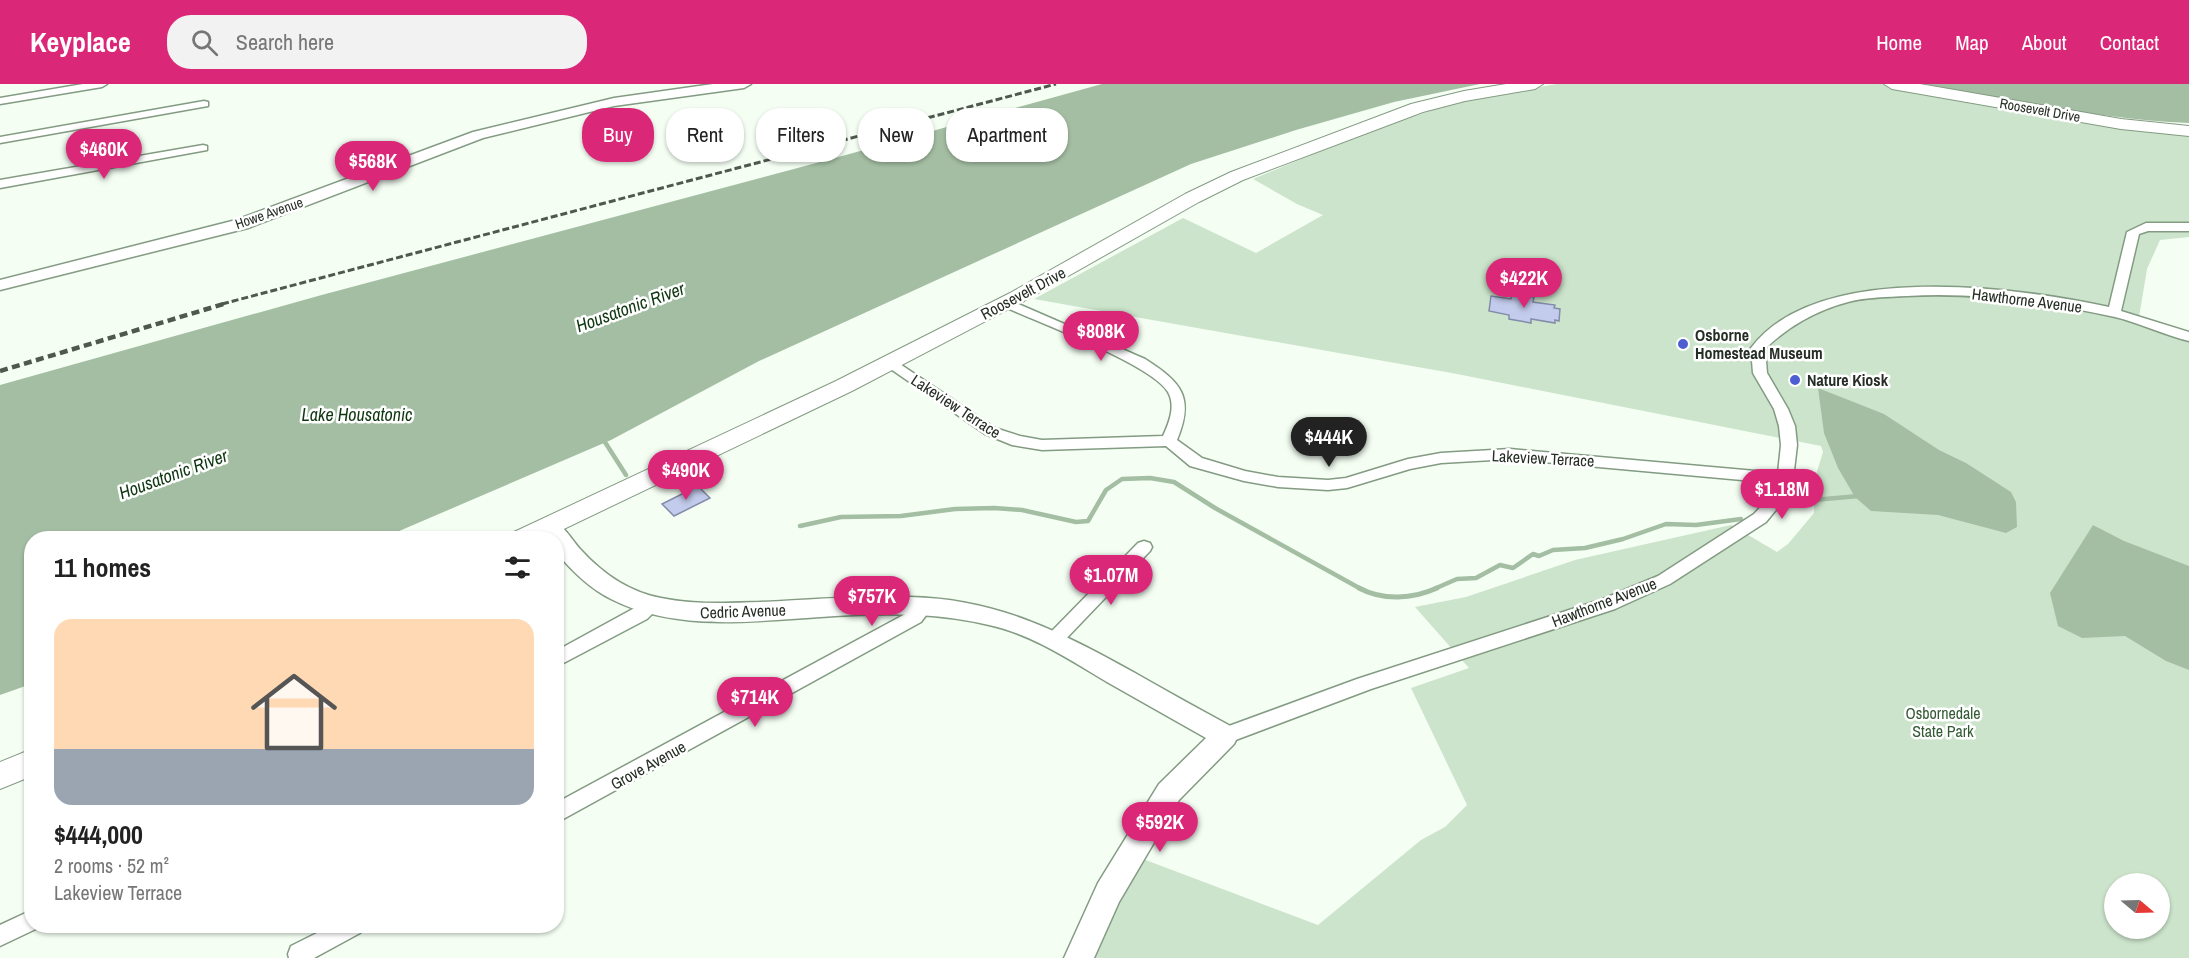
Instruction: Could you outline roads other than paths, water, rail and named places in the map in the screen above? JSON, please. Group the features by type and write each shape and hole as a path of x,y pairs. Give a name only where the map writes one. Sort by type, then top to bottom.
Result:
{"main road":[{"name":"Howe Avenue","path":"0,285 242,224 436,148 478,135 614,102 744,84"},
{"name":"Roosevelt Drive","path":"540,531 890,363 1007,303 1192,198 1237,176 1417,108 1464,96 1535,84"},
{"name":"Roosevelt Drive","path":"1892,84 2110,122 2189,131"},
{"name":"Cedric Avenue","path":"549,527 552,531"},
{"name":"Cedric Avenue","path":"564,547 575,561 606,585 651,606 676,611 719,613 822,607 924,606 990,616 1054,639 1225,736"},
{"name":"Hawthorne Avenue","path":"1079,958 1108,893 1169,792 1225,736"},
{"path":"0,776 24,766"}],"street":[{"path":"0,101 102,84"},
{"path":"0,140 204,104"},
{"path":"0,184 203,148"},
{"path":"2114,313 2133,232 2156,226 2189,227"},
{"name":"Hawthorne Avenue","path":"1225,736 1364,684 1609,604 1655,584 1760,518 1777,499 1785,479 1789,445 1787,426 1781,409 1760,373 1758,348 1782,327 1839,300 1856,296 1913,293 2003,294 2114,313 2189,337"},
{"path":"1007,303 1140,362 1160,376 1177,394 1180,402 1176,425 1168,441"},
{"name":"Lakeview Terrace","path":"890,363 990,431 1017,441 1041,445 1168,441 1196,462 1210,467 1244,476 1305,485 1347,483 1408,464 1441,458 1510,454 1785,479"},
{"path":"1054,639 1144,547"},
{"path":"564,656 642,614 651,606"},
{"name":"Grove Avenue","path":"564,810 915,617 924,606"},
{"path":"0,936 24,924"},
{"path":"299,954 339,933"}],"water":[{"name":"Lake Housatonic","path":"1102,84 1480,84 1394,102 1296,130 1191,164 759,361 611,440 399,531 24,531 24,686 0,695 0,385 318,296 820,162 846,162 846,155 858,152 858,162 934,162 934,131 946,127 946,162 1068,162 1068,108 1015,108"},
{"path":"1924,84 2189,84 2189,123 2089,113"},
{"path":"1818,388 1884,414 1939,450 1966,463 2011,492 2016,502 2017,527 2006,533 1938,515 1871,511 1855,497 1838,468 1824,433"},
{"path":"2093,525 2124,541 2189,566 2189,670 2166,661 2125,636 2082,638 2058,626 2050,593"}],"waterway":[{"path":"603,439 626,475"},
{"path":"800,526 841,517 901,516 955,509 994,508 1022,510 1076,522 1088,521 1106,490 1122,479 1150,478 1174,482 1215,508 1360,588"},
{"path":"1802,501 1859,496"},
{"path":"1434,589 1457,579 1476,578 1500,565 1513,568 1533,554 1539,556 1553,550 1585,548 1623,539 1666,524 1696,525 1741,519"},
{"path":"1360,588 1378,595 1398,597 1428,592 1437,588"}],"railway":[{"path":"222,304 1056,84"},
{"path":"0,371 227,303"}],"place":[{"name":"Osborne Homestead Museum","path":"1683,344"},
{"name":"Nature Kiosk","path":"1795,380"}],"water label":[{"name":"Housatonic River","path":"630,307"},
{"name":"Housatonic River","path":"173,474"}],"park label":[{"name":"Osbornedale State Park","path":"1943,722"}]}
